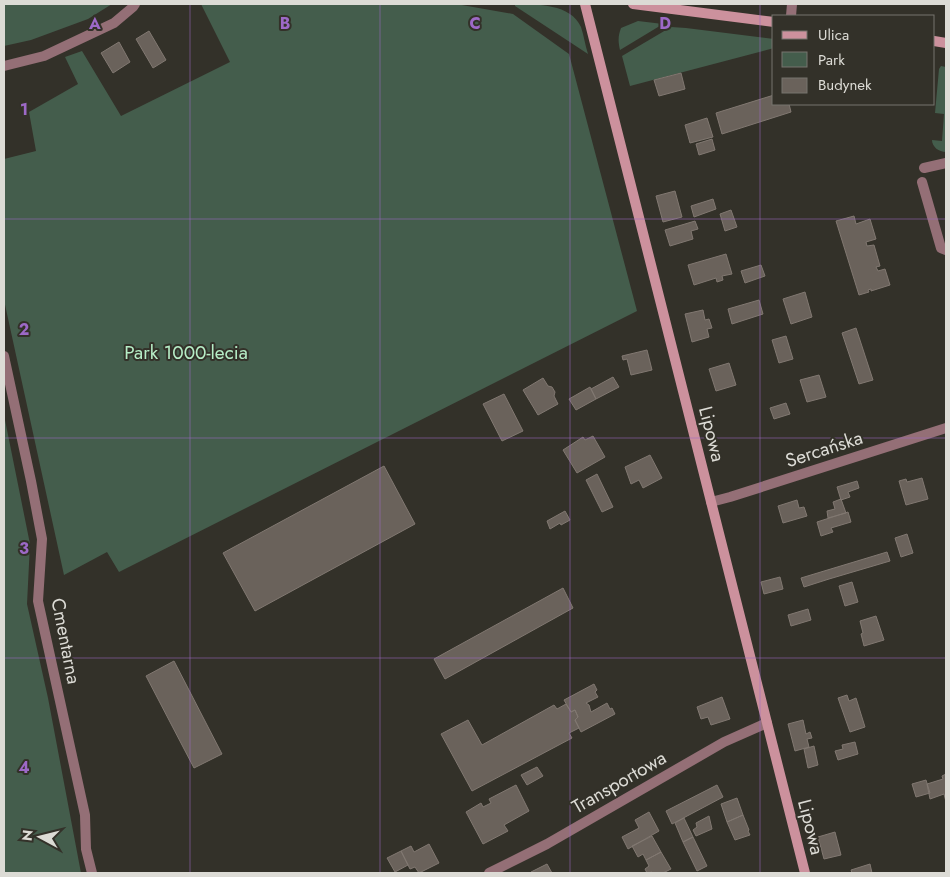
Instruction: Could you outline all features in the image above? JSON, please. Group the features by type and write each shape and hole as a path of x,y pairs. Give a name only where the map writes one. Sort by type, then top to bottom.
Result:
{"main road":[{"name":"Lipowa","path":"585,4 805,873"},
{"path":"632,4 772,22"}],"street":[{"path":"4,66 44,56 84,38 114,23 135,4"},
{"path":"924,168 946,163"},
{"path":"922,182 942,248 946,250"},
{"name":"Cmentarna","path":"4,356 42,539 38,600 85,815 86,849 92,873"},
{"name":"Sercańska","path":"711,502 946,428"},
{"name":"Transportowa","path":"489,873 547,844 724,742 767,723"}],"green space":[{"path":"4,4 112,4 88,19 31,40 4,46"},
{"name":"Park 1000-lecia","path":"201,4 456,4 513,14 569,54 637,311 119,572 107,552 64,575 4,300 4,159 36,151 29,112 78,84 65,57 82,51 121,116 230,62"},
{"path":"515,4 543,5 570,14 581,27 588,54 515,6"},
{"path":"638,21 663,24 620,50 619,34 621,28"},
{"path":"671,27 772,39 772,49 630,86 622,56"},
{"path":"941,66 946,67 946,152 936,149 932,140 942,141 944,114 935,113 939,69"},
{"path":"4,415 30,544 27,604 48,698 81,873 4,873"}],"building":[{"path":"149,31 166,60 153,68 136,39"},
{"path":"119,42 130,62 113,73 101,53"},
{"path":"681,73 685,89 659,96 654,80"},
{"path":"772,96 772,105 789,105 791,112 722,134 716,113"},
{"path":"707,118 713,137 690,143 685,125"},
{"path":"712,139 715,150 699,155 696,144"},
{"path":"675,191 682,217 663,222 656,196"},
{"path":"713,199 716,209 694,217 691,206"},
{"path":"731,210 737,227 725,231 720,214"},
{"path":"854,216 856,224 870,219 876,239 866,242 867,246 874,245 880,266 876,267 878,271 885,269 890,285 871,291 871,289 868,290 869,292 859,295 836,221"},
{"path":"695,221 698,229 691,231 693,239 670,246 665,230"},
{"path":"726,254 732,274 722,276 723,280 717,282 716,278 694,285 688,265"},
{"path":"761,265 765,276 745,283 741,271"},
{"path":"805,292 812,317 791,324 783,299"},
{"path":"759,300 763,314 732,324 728,309"},
{"path":"703,310 705,320 709,319 712,328 707,329 709,337 692,342 685,314"},
{"path":"856,328 873,380 859,384 842,333"},
{"path":"786,336 793,359 779,363 772,340"},
{"path":"647,350 652,370 631,375 627,359 623,360 622,356"},
{"path":"729,363 736,385 716,391 709,369"},
{"path":"819,375 826,397 807,402 800,380"},
{"path":"613,377 619,387 596,399 591,389"},
{"path":"543,378 555,392 554,396 558,404 538,415 523,390"},
{"path":"590,387 596,399 576,410 569,399"},
{"path":"504,394 523,431 502,441 483,404"},
{"path":"786,403 790,414 774,419 770,408"},
{"path":"593,436 605,457 577,473 563,450 583,437 585,440"},
{"path":"650,455 662,478 643,488 639,480 631,484 625,467"},
{"path":"384,466 415,524 255,611 223,553"},
{"path":"597,474 613,507 602,512 586,480"},
{"path":"922,478 928,499 906,505 899,481 906,479 907,482"},
{"path":"857,481 859,488 848,492 850,497 841,500 837,487"},
{"path":"841,499 846,513 828,518 827,511 835,509 833,502"},
{"path":"797,500 799,508 804,507 807,516 783,523 778,506"},
{"path":"565,511 570,520 550,529 547,521"},
{"path":"848,512 851,522 831,528 833,532 821,536 817,522"},
{"path":"907,534 913,553 901,557 895,538"},
{"path":"887,552 890,561 804,587 801,578"},
{"path":"780,577 783,589 764,594 761,582"},
{"path":"852,582 858,602 845,606 839,586"},
{"path":"563,588 573,608 445,679 434,659"},
{"path":"808,609 811,620 791,626 788,615"},
{"path":"876,616 884,640 864,646 860,621"},
{"path":"174,661 222,754 194,768 146,676"},
{"path":"594,684 598,697 586,703 589,705 591,712 607,703 615,714 581,732 575,720 578,717 575,710 571,712 564,700"},
{"path":"847,695 849,701 856,698 865,727 850,732 838,698"},
{"path":"722,697 730,719 711,725 708,717 701,719 697,707"},
{"path":"566,704 571,712 575,710 578,717 575,720 579,728 569,733 572,738 472,791 441,734 468,720 482,745 554,705 557,709"},
{"path":"803,720 806,734 810,732 812,738 807,739 809,747 795,751 788,724"},
{"path":"855,742 858,754 838,760 835,751 843,749 842,745"},
{"path":"814,746 818,765 808,768 804,749"},
{"path":"537,767 543,776 527,785 521,775"},
{"path":"946,774 946,802 944,794 930,799 927,784 943,779 942,776"},
{"path":"926,780 930,793 916,797 912,784"},
{"path":"516,785 529,811 504,825 508,831 483,844 466,812 481,803 483,807 491,803 489,799"},
{"path":"717,785 723,797 672,824 666,811"},
{"path":"737,798 743,815 727,822 721,804"},
{"path":"649,812 659,831 628,849 622,837 639,828 635,820"},
{"path":"743,815 750,835 735,840 727,822"},
{"path":"709,816 712,829 696,836 693,830 697,827 696,823"},
{"path":"684,818 693,837 683,842 675,823"},
{"path":"835,832 841,855 824,859 818,837"},
{"path":"652,836 661,852 646,860 643,854 638,857 632,846"},
{"path":"693,837 707,866 697,871 683,842"},
{"path":"429,844 439,863 419,873 415,867 410,869 401,851 411,846 414,852"},
{"path":"401,851 408,865 395,872 387,858"},
{"path":"661,852 671,869 663,873 647,873 645,869 649,866 646,860"},
{"path":"547,864 552,873 531,873 531,872"},
{"path":"870,864 872,873 852,873 851,870"}]}
